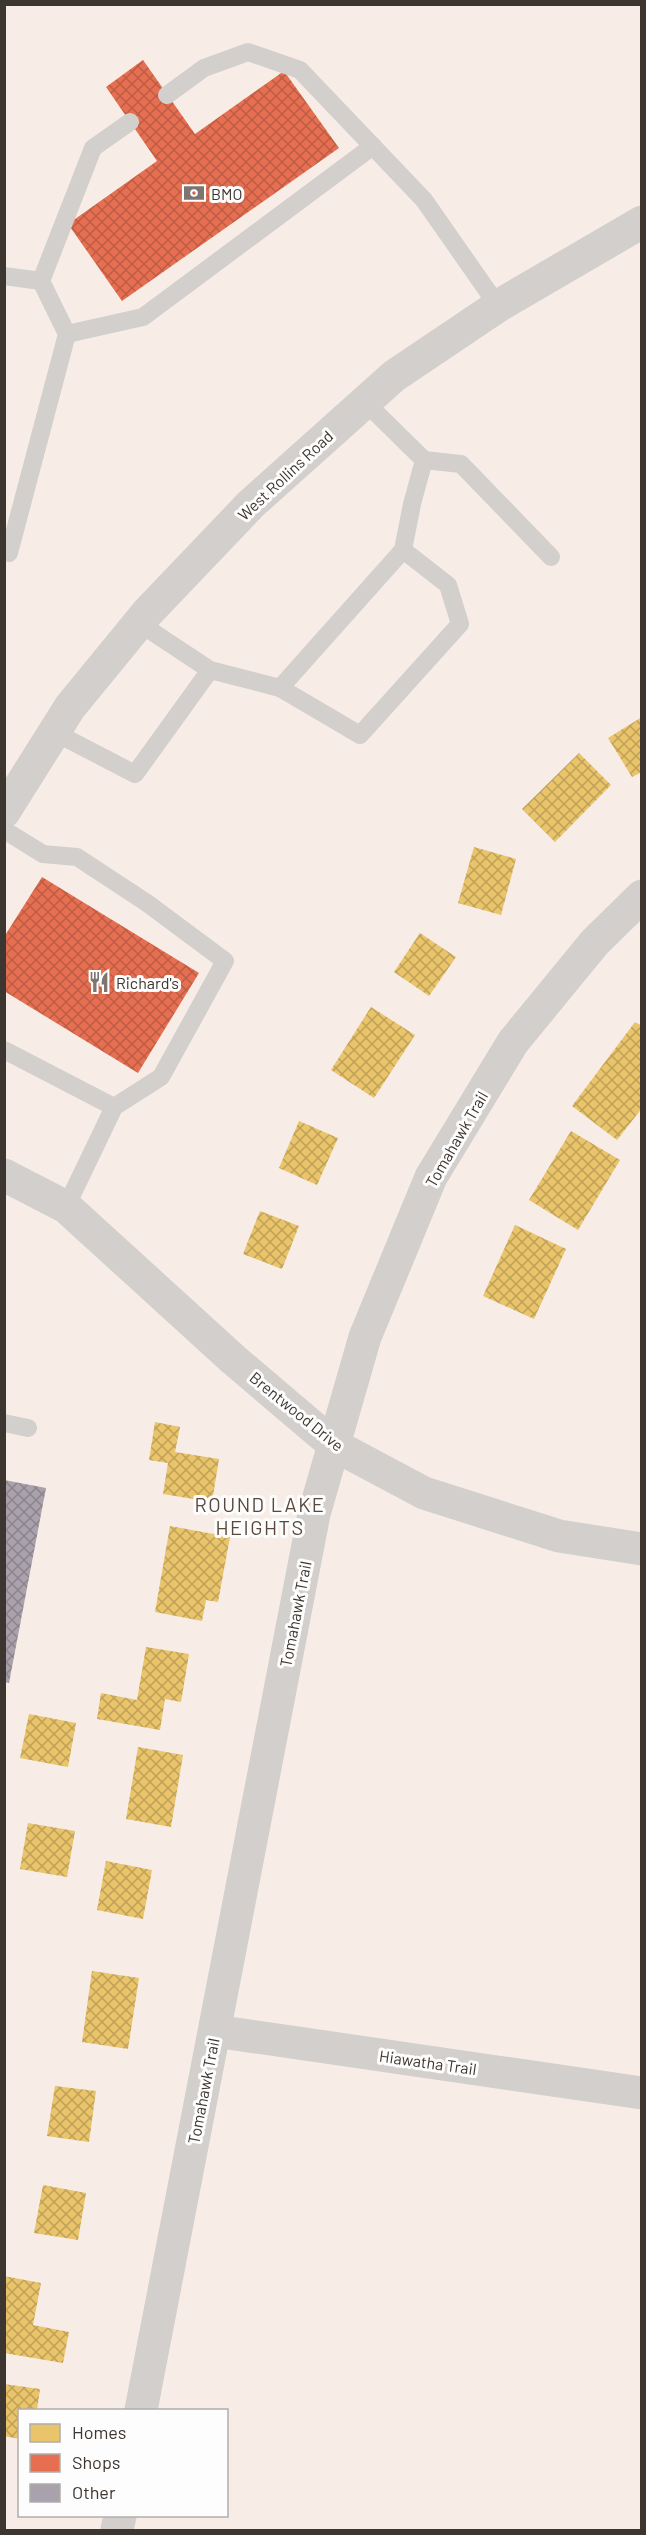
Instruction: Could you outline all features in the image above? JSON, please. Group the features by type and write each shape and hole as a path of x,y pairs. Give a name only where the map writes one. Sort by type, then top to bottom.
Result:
{"street":[{"name":"West Rollins Road","path":"4,812 70,707 139,623 251,504 394,376 498,306 642,222"},
{"name":"Tomahawk Trail","path":"141,2409 311,1528 366,1336 431,1177 513,1042 595,942 642,896"},
{"name":"Brentwood Drive","path":"5,1179 66,1208 234,1360 334,1445 424,1493 559,1536 642,1549"},
{"name":"Hiawatha Trail","path":"215,2031 642,2093"}],"lane":[{"path":"167,95 204,68 248,52 300,70 424,200 498,306"},
{"path":"4,552 9,553 67,334 41,281 93,148 130,122"},
{"path":"67,334 143,317 373,146"},
{"path":"4,276 41,281"},
{"path":"365,402 424,460 461,464 550,557"},
{"path":"280,688 403,550 424,460"},
{"path":"139,623 210,670 280,688 360,735 460,624 448,585 403,550"},
{"path":"54,732 135,774 210,670"},
{"path":"4,830 43,854 77,857 147,903 225,961 161,1077 114,1107 66,1208"},
{"path":"4,1050 114,1107"},
{"path":"4,1423 28,1428"}],"building: Homes":[{"path":"642,717 642,772 632,777 608,738"},
{"path":"579,753 611,785 555,842 522,809"},
{"path":"474,847 516,859 501,915 458,903"},
{"path":"420,933 456,957 429,996 394,972"},
{"path":"371,1007 415,1035 374,1098 331,1070"},
{"path":"635,1022 642,1026 642,1108 617,1140 572,1106"},
{"path":"299,1121 338,1138 317,1185 279,1168"},
{"path":"571,1131 620,1160 578,1230 529,1200"},
{"path":"260,1211 299,1226 282,1269 243,1254"},
{"path":"515,1225 566,1249 534,1319 483,1296"},
{"path":"155,1422 180,1427 175,1452 219,1459 212,1502 163,1494 168,1463 149,1460"},
{"path":"170,1526 230,1537 218,1602 206,1600 202,1621 155,1612"},
{"path":"146,1647 189,1654 181,1702 165,1699 160,1730 97,1719 101,1693 137,1700"},
{"path":"29,1714 76,1723 68,1767 20,1758"},
{"path":"138,1747 183,1755 171,1827 126,1819"},
{"path":"28,1823 75,1831 67,1877 20,1869"},
{"path":"106,1861 152,1870 143,1919 97,1910"},
{"path":"92,1971 139,1978 128,2049 82,2042"},
{"path":"55,2086 96,2091 89,2142 47,2136"},
{"path":"43,2185 86,2193 78,2240 34,2233"},
{"path":"4,2276 41,2283 33,2325 69,2332 63,2363 4,2353"},
{"path":"4,2384 40,2389 37,2409 18,2409 18,2439 4,2436"}],"building: Shops":[{"name":"BMO","path":"143,60 195,134 284,71 339,148 122,301 68,224 157,161 106,87"},
{"name":"Richard's","path":"42,877 199,973 138,1073 4,991 4,937"}],"building: Other":[{"path":"4,1480 46,1488 9,1683 4,1682"}],"place":[{"name":"BMO","path":"194,193"},
{"name":"Richard's","path":"99,982"}],"district":[{"name":"ROUND LAKE HEIGHTS","path":"260,1516"}]}
